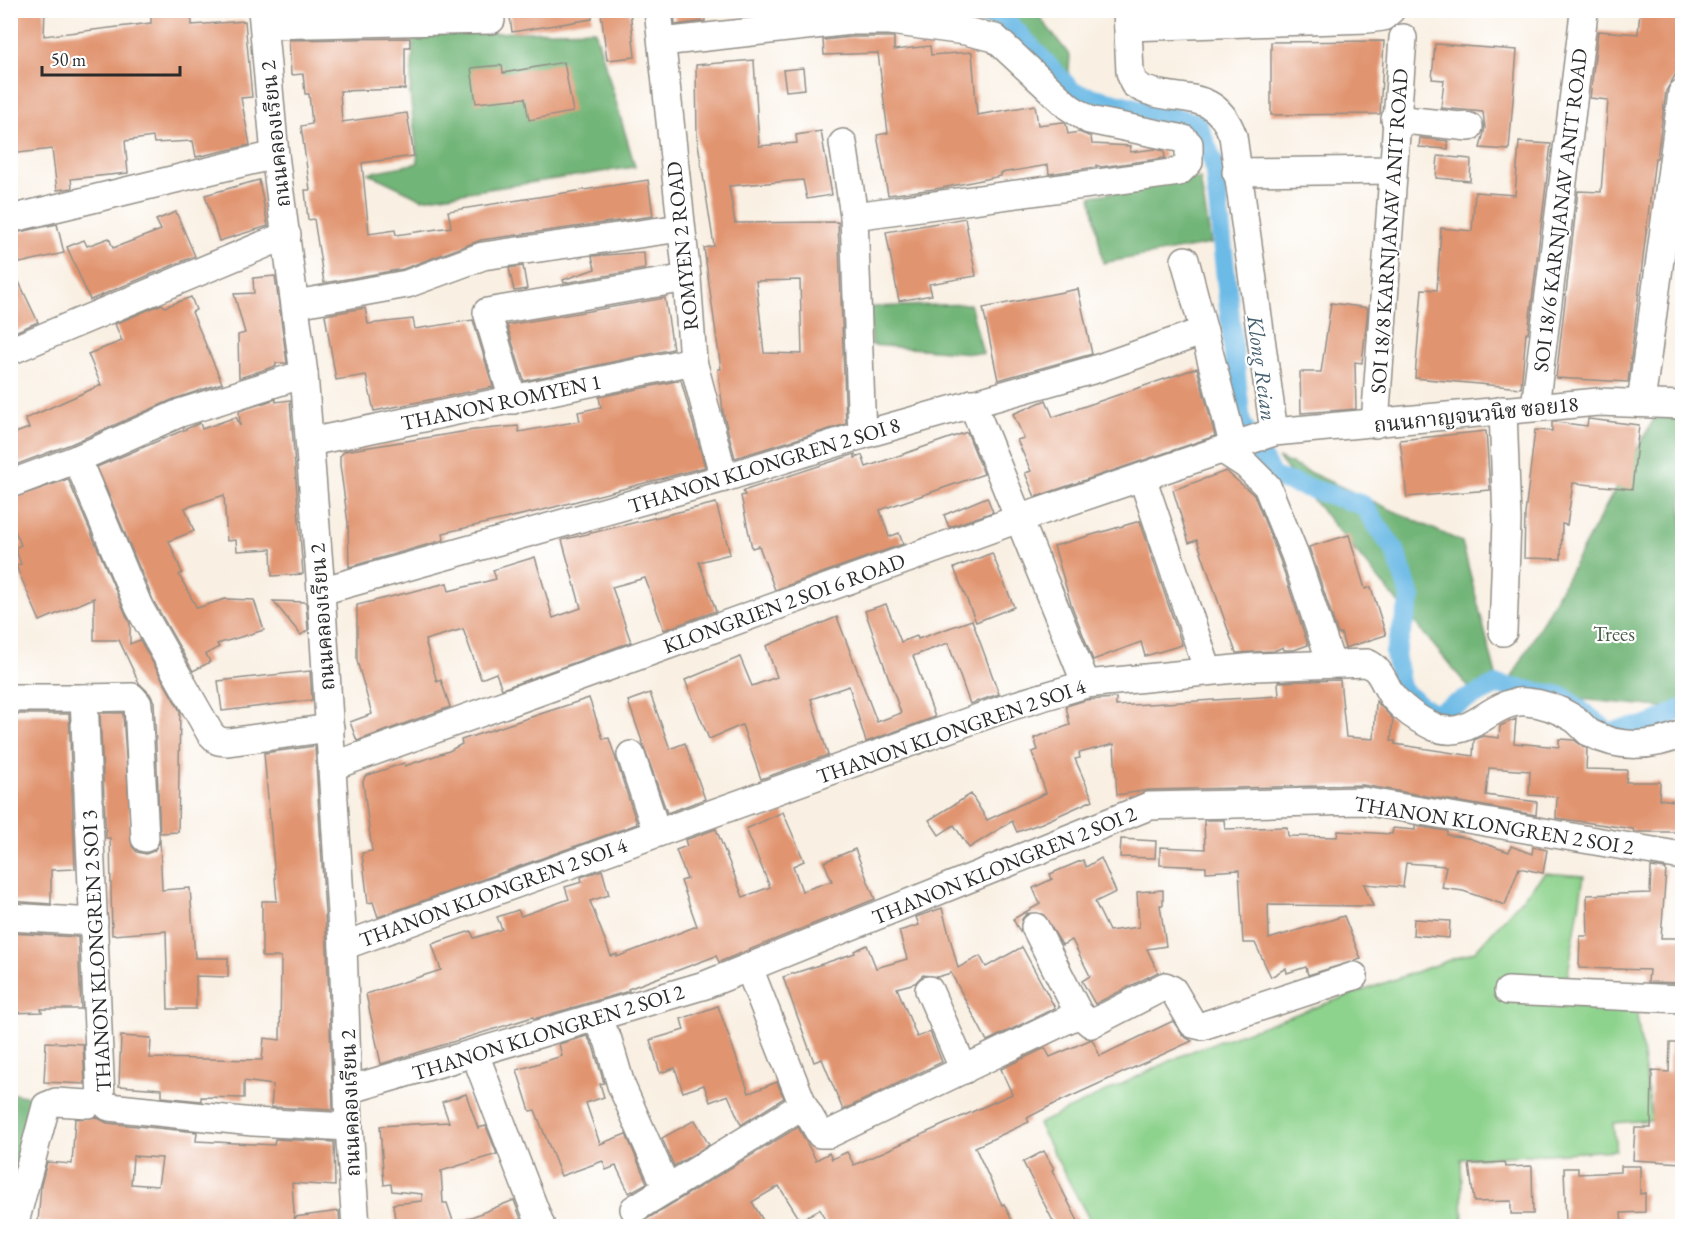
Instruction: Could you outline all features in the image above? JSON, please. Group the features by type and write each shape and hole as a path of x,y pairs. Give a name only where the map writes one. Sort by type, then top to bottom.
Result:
{"street":[{"name":"ROMYEN 2 ROAD","path":"658,10 687,278 693,362 723,478"},
{"path":"1272,432 1233,136 1222,114 1197,100 1145,90 1134,84 1130,72 1128,19 1368,19 1383,17 1391,10"},
{"name":"SOI 18/6 KARNJANAV ANIT ROAD","path":"1535,406 1584,14"},
{"path":"263,18 491,20"},
{"name":"ถนนคลองเรียน 2","path":"263,18 275,155 296,304 310,442 333,766 343,946 349,1127 356,1227"},
{"path":"662,42 851,21 891,21 965,31 995,38 1069,107 1089,120 1184,139 1190,147 1189,162 1179,172 854,216"},
{"name":"SOI 18/8 KARNJANAV ANIT ROAD","path":"1375,424 1395,119 1403,38"},
{"path":"1641,403 1683,93"},
{"path":"1395,119 1469,127"},
{"path":"843,143 854,216 862,435"},
{"path":"10,219 275,155"},
{"path":"1236,172 1392,171"},
{"path":"296,304 407,284 483,256 681,228"},
{"path":"10,351 287,235"},
{"path":"1185,260 1231,447 1267,486 1295,555 1331,663"},
{"path":"513,400 488,312 687,278"},
{"name":"THANON KLONGREN 2 SOI 8","path":"321,591 723,478 862,435 1096,369 1204,331"},
{"name":"THANON ROMYEN 1","path":"310,442 693,362"},
{"path":"10,484 77,459 180,413 304,374"},
{"name":"ถนนกาญจนวนิช ซอย18","path":"1231,447 1272,432 1375,424 1535,406 1598,402 1683,405"},
{"path":"972,403 1021,518 1086,684"},
{"path":"1503,410 1507,520 1503,633"},
{"name":"KLONGRIEN 2 SOI 6 ROAD","path":"333,766 1021,518 1231,447"},
{"path":"77,459 139,607 210,733 218,741 228,742 330,728"},
{"path":"1142,477 1208,670"},
{"name":"THANON KLONGREN 2 SOI 4","path":"343,946 1009,707 1086,684 1208,670 1354,662 1373,665 1393,696 1406,710 1421,721 1444,729 1465,729 1499,707 1516,702 1552,708 1575,718 1588,731 1602,738 1623,743 1652,744 1683,735"},
{"path":"10,698 132,697 138,704 145,837"},
{"name":"THANON KLONGREN 2 SOI 3","path":"84,698 101,1100 109,1107 253,1122 349,1127"},
{"path":"630,755 657,833"},
{"name":"THANON KLONGREN 2 SOI 2","path":"348,1090 705,986 1149,806 1362,801 1683,856"},
{"path":"10,917 94,921"},
{"path":"1035,927 1079,1014 1091,1024 1167,986 1173,990 1193,1024 1204,1026 1354,976"},
{"path":"749,968 803,1105 820,1134 834,1134 1079,1014"},
{"path":"929,990 964,1070"},
{"path":"1508,991 1683,999"},
{"path":"595,1018 608,1040 621,1085 667,1189"},
{"path":"475,1054 541,1227"},
{"path":"14,1227 41,1116 46,1106 56,1102 88,1104"},
{"path":"634,1209 803,1105"}],"green space":[{"path":"876,11 1035,11 1070,56 1067,97 997,26"},
{"path":"595,30 635,167 422,199 368,173 418,163 410,94 414,35"},
{"path":"1200,178 1211,244 1103,263 1091,196"},
{"path":"970,304 983,354 872,345 869,307"},
{"name":"Trees","path":"1656,415 1682,415 1682,709 1504,692"},
{"path":"1278,458 1462,542 1496,675 1470,689"},
{"path":"1545,873 1584,876 1563,1004 1636,1008 1652,1120 1613,1123 1616,1150 1461,1159 1463,1226 1093,1226 1038,1124 1189,1052 1475,951"},
{"path":"10,1093 40,1099 10,1201"}],"building":[{"path":"10,10 45,10 44,36 151,23 151,10 191,10 192,25 245,21 252,97 241,98 250,145 196,157 193,141 154,143 153,137 125,141 128,173 71,179 72,188 57,190 52,149 10,154"},
{"path":"509,10 592,10 592,19 512,32"},
{"path":"630,10 635,57 607,60 601,12"},
{"path":"674,10 704,10 705,21 675,25"},
{"path":"1640,11 1682,14 1676,74 1666,91 1657,158 1655,158 1628,382 1556,378 1578,191 1601,192 1608,100 1590,98 1598,31 1638,34"},
{"path":"894,37 894,50 930,46 931,55 972,52 977,115 1035,105 1038,125 1063,122 1066,124 1068,134 1079,132 1091,137 1092,144 1131,146 1130,152 1156,149 1164,151 1165,158 1101,167 1096,165 1096,167 1049,174 1048,165 1001,173 1001,176 942,188 888,195 877,135 888,133 878,53 824,55 823,40"},
{"path":"410,38 410,47 405,47 405,89 340,91 342,122 407,113 414,156 362,163 369,234 395,230 396,235 451,227 448,211 648,180 653,216 481,240 403,269 324,283 314,219 308,220 305,190 310,190 301,126 312,124 309,94 305,94 303,74 291,75 289,40"},
{"path":"1384,41 1380,114 1271,115 1271,42"},
{"path":"1435,44 1517,50 1509,150 1480,148 1485,128 1483,112 1441,108 1444,80 1432,79"},
{"path":"754,60 759,146 797,143 796,135 821,131 832,195 807,199 803,180 729,186 735,223 838,222 846,424 735,458 723,412 718,369 721,369 704,248 714,246 697,137 696,65","holes":["800,280 802,354 764,353 756,281"]},
{"path":"564,62 573,112 529,120 525,98 476,103 471,68 502,65 503,73"},
{"path":"803,68 805,89 786,91 783,70"},
{"path":"1420,138 1448,141 1448,149 1419,147"},
{"path":"1519,142 1551,144 1521,388 1415,378 1422,289 1437,290 1441,228 1472,231 1475,192 1515,195"},
{"path":"1438,156 1471,159 1470,181 1436,178"},
{"path":"259,180 268,226 219,241 205,195"},
{"path":"176,212 195,256 90,300 67,247 84,240 87,246 109,238 113,248 161,230 156,220"},
{"path":"965,218 976,276 929,284 932,295 899,301 886,232"},
{"path":"57,224 64,253 11,265 38,322 10,334 10,234"},
{"path":"644,252 645,269 564,283 563,280 595,269 592,256"},
{"path":"523,266 527,289 514,291 509,268"},
{"path":"275,276 287,363 276,363 276,366 239,378 238,335 245,333 234,294 254,293 253,278"},
{"path":"1078,289 1092,354 998,380 983,308"},
{"path":"191,297 196,310 192,312 222,383 174,399 71,444 10,467 10,435 29,428 25,419 101,385 88,354 122,341 115,324 162,304 165,307"},
{"path":"665,298 673,349 524,381 507,325"},
{"path":"1331,303 1368,308 1362,363 1355,362 1356,409 1301,413 1300,372 1321,372"},
{"path":"365,308 368,324 413,319 415,329 473,320 493,387 374,411 366,375 336,380 325,315"},
{"path":"1197,368 1215,436 1035,497 1025,473 1031,471 1017,440 1024,438 1013,414 1046,400 1053,417"},
{"path":"681,380 705,467 547,509 443,533 444,540 349,567 348,523 340,465 340,456 345,451 474,430 518,426 519,432 580,421 578,412 601,407 599,397"},
{"path":"276,399 276,402 290,400 303,574 272,576 271,549 237,551 236,540 227,541 224,495 185,508 194,531 169,541 182,573 179,575 197,608 225,599 254,600 264,630 217,644 219,647 206,654 210,662 193,671 153,600 97,467 200,423 202,429 236,417 240,426 239,411"},
{"path":"1588,419 1639,425 1632,489 1573,483 1567,525 1562,524 1561,559 1524,558 1525,514 1535,430 1552,431 1552,422 1587,426"},
{"path":"1486,431 1490,490 1407,497 1400,440"},
{"path":"967,432 984,474 880,510 889,537 899,533 903,544 775,590 759,546 752,548 741,496 745,495 743,491 855,454 855,458 862,455 866,467"},
{"path":"1226,471 1254,495 1280,560 1308,645 1294,650 1284,650 1283,647 1274,651 1236,653 1197,540 1189,543 1173,490"},
{"path":"68,479 130,624 130,644 140,640 180,711 178,832 160,833 154,702 150,694 139,683 119,640 94,640 94,598 40,621 16,566 21,564 15,548 21,545 10,519 10,499"},
{"path":"987,497 993,512 949,527 944,515"},
{"path":"716,503 730,554 699,562 716,611 664,630 645,578 612,587 631,642 502,689 496,673 481,679 463,629 425,640 437,682 441,680 450,707 357,741 350,722 372,714 357,661 357,605 447,583 449,591 496,579 493,570 535,557 553,618 581,608 562,540"},
{"path":"1140,521 1182,645 1145,656 1141,642 1093,660 1071,604 1054,546"},
{"path":"1349,535 1365,589 1371,587 1386,635 1345,648 1341,633 1338,634 1309,547"},
{"path":"992,553 1014,607 976,622 954,568"},
{"path":"273,601 306,602 308,630 301,635"},
{"path":"886,604 901,642 917,636 918,639 972,620 999,694 970,704 948,643 913,656 935,717 866,742 849,686 811,699 828,755 761,779 742,725 709,739 685,680 740,657 752,686 777,677 766,646 837,617 877,722 901,713 865,611"},
{"path":"310,671 312,700 222,711 218,681"},
{"path":"1340,680 1346,737 1374,739 1376,701 1393,719 1391,741 1395,741 1395,744 1473,756 1474,740 1483,736 1499,738 1500,726 1516,719 1514,743 1559,747 1559,739 1574,740 1587,749 1586,769 1627,770 1626,782 1660,782 1659,799 1683,802 1683,832 1634,832 1633,829 1556,818 1557,797 1529,795 1530,771 1489,768 1486,795 1537,802 1536,815 1363,785 1149,790 1117,795 1114,744 1079,753 1080,758 1075,759 1093,800 1042,823 1017,832 1012,821 969,848 954,825 939,835 929,820 971,794 987,820 1046,793 1032,752 1038,750 1034,738 1070,725 1066,706 1086,700 1116,698 1116,706 1279,696 1278,682"},
{"path":"650,693 670,749 685,743 705,799 667,813 628,701"},
{"path":"589,698 603,739 609,738 637,824 378,917 373,902 368,903 362,853 372,851 363,782 365,776 404,763 405,766 449,751 462,744 461,740"},
{"path":"100,713 123,713 132,846 137,852 146,854 154,851 160,841 162,890 190,888 195,958 228,958 228,977 196,976 196,1009 168,1009 166,931 112,935 110,838 106,838"},
{"path":"10,714 69,714 75,869 51,870 51,904 10,901"},
{"path":"315,746 327,947 333,1110 271,1107 273,1085 244,1081 244,1098 201,1097 201,1101 162,1097 162,1089 119,1086 121,1036 151,1038 150,1058 262,1060 264,1038 280,1040 281,957 262,957 262,901 277,901 264,753"},
{"path":"783,812 804,861 793,866 802,891 832,881 824,862 855,849 875,899 719,962 716,956 628,989 629,991 534,1019 533,1017 381,1064 366,994 441,970 432,944 471,931 474,938 502,929 497,917 518,910 521,916 569,899 565,887 582,882 581,877 602,870 609,895 590,901 611,956 617,954 617,957 697,926 681,881 687,879 676,850 687,846 685,840 716,829 743,897 770,887 746,829"},
{"path":"1204,820 1224,820 1225,829 1287,827 1288,836 1337,837 1338,831 1392,834 1393,828 1415,830 1415,826 1447,831 1447,835 1468,838 1509,852 1511,846 1532,854 1533,847 1547,850 1543,873 1519,868 1505,905 1463,891 1442,888 1446,866 1406,863 1403,887 1364,884 1373,906 1268,905 1269,939 1344,916 1361,959 1308,975 1306,967 1287,973 1286,968 1271,977 1255,943 1243,943 1239,870 1206,872 1206,867 1160,865 1160,847 1205,849"},
{"path":"1121,839 1156,841 1155,858 1120,857"},
{"path":"1101,858 1116,892 1095,902 1109,931 1139,927 1137,892 1163,890 1163,905 1160,905 1166,946 1147,949 1158,972 1095,1004 1082,981 1090,976 1072,940 1062,945 1043,914 1027,913 1022,919 1020,932 1013,919 1040,904 1033,888 1052,879 1050,874 1083,860 1086,867"},
{"path":"1651,867 1666,869 1661,938 1683,938 1683,983 1648,982 1649,970 1579,968 1580,936 1588,936 1587,895 1650,893"},
{"path":"942,908 958,968 980,956 986,967 1022,947 1055,1008 987,1041 951,973 937,977 923,975 915,983 897,988 917,1037 930,1032 942,1062 843,1110 822,1059 814,1062 783,977 855,953 854,951 867,945 876,968 907,959 899,931 919,925 916,917"},
{"path":"1414,919 1450,921 1449,938 1413,935"},
{"path":"10,933 78,937 81,1009 41,1009 42,1012 10,1013"},
{"path":"718,1006 749,1093 777,1082 784,1098 741,1125 728,1095 710,1102 704,1085 683,1092 675,1068 660,1073 650,1040 684,1030 681,1019"},
{"path":"1173,1021 1183,1036 1192,1041 1048,1107 1027,1118 1029,1122 975,1147 1015,1227 828,1227 820,1209 800,1220 779,1186 752,1202 767,1227 621,1227 627,1223 642,1222 798,1127 816,1160 829,1153 832,1159 847,1152 854,1165 1012,1094 1001,1069 1045,1048 1050,1057 1092,1039 1100,1056"},
{"path":"587,1036 593,1046 604,1083 600,1084 604,1097 586,1103 600,1144 626,1134 647,1183 629,1193 616,1166 606,1170 603,1161 561,1176 535,1110 530,1111 517,1070 562,1056 559,1044"},
{"path":"46,1042 83,1044 85,1084 44,1082"},
{"path":"1670,1043 1683,1043 1683,1163 1633,1160 1635,1128 1651,1128 1652,1071 1669,1072"},
{"path":"466,1094 478,1128 486,1126 497,1154 441,1171 443,1203 447,1203 454,1224 514,1200 524,1227 396,1227 393,1204 422,1201 422,1194 392,1191 391,1184 384,1185 380,1126 449,1122 442,1102"},
{"path":"96,1117 107,1123 197,1132 196,1141 274,1145 275,1139 334,1142 335,1186 292,1183 295,1227 94,1227 38,1222 41,1185 47,1162 72,1164 75,1119","holes":["133,1156 162,1158 158,1186 131,1184"]},
{"path":"695,1120 709,1145 674,1166 662,1138"},
{"path":"1044,1151 1081,1227 1056,1227 1023,1162"},
{"path":"1505,1162 1506,1167 1532,1166 1533,1214 1511,1214 1511,1201 1474,1202 1469,1164"},
{"path":"1621,1166 1640,1166 1640,1194 1645,1193 1645,1212 1621,1213 1622,1223 1566,1222 1564,1168 1578,1168 1578,1174 1621,1172"},
{"path":"339,1211 340,1227 296,1227 295,1217"}],"waterway":[{"name":"Klong Reian","path":"946,10 1001,15 1074,93 1197,123 1214,164 1241,423 1273,477 1363,505 1395,551 1411,598 1395,653 1401,690 1433,715 1496,685 1562,696 1608,732 1650,725 1682,709"}]}
